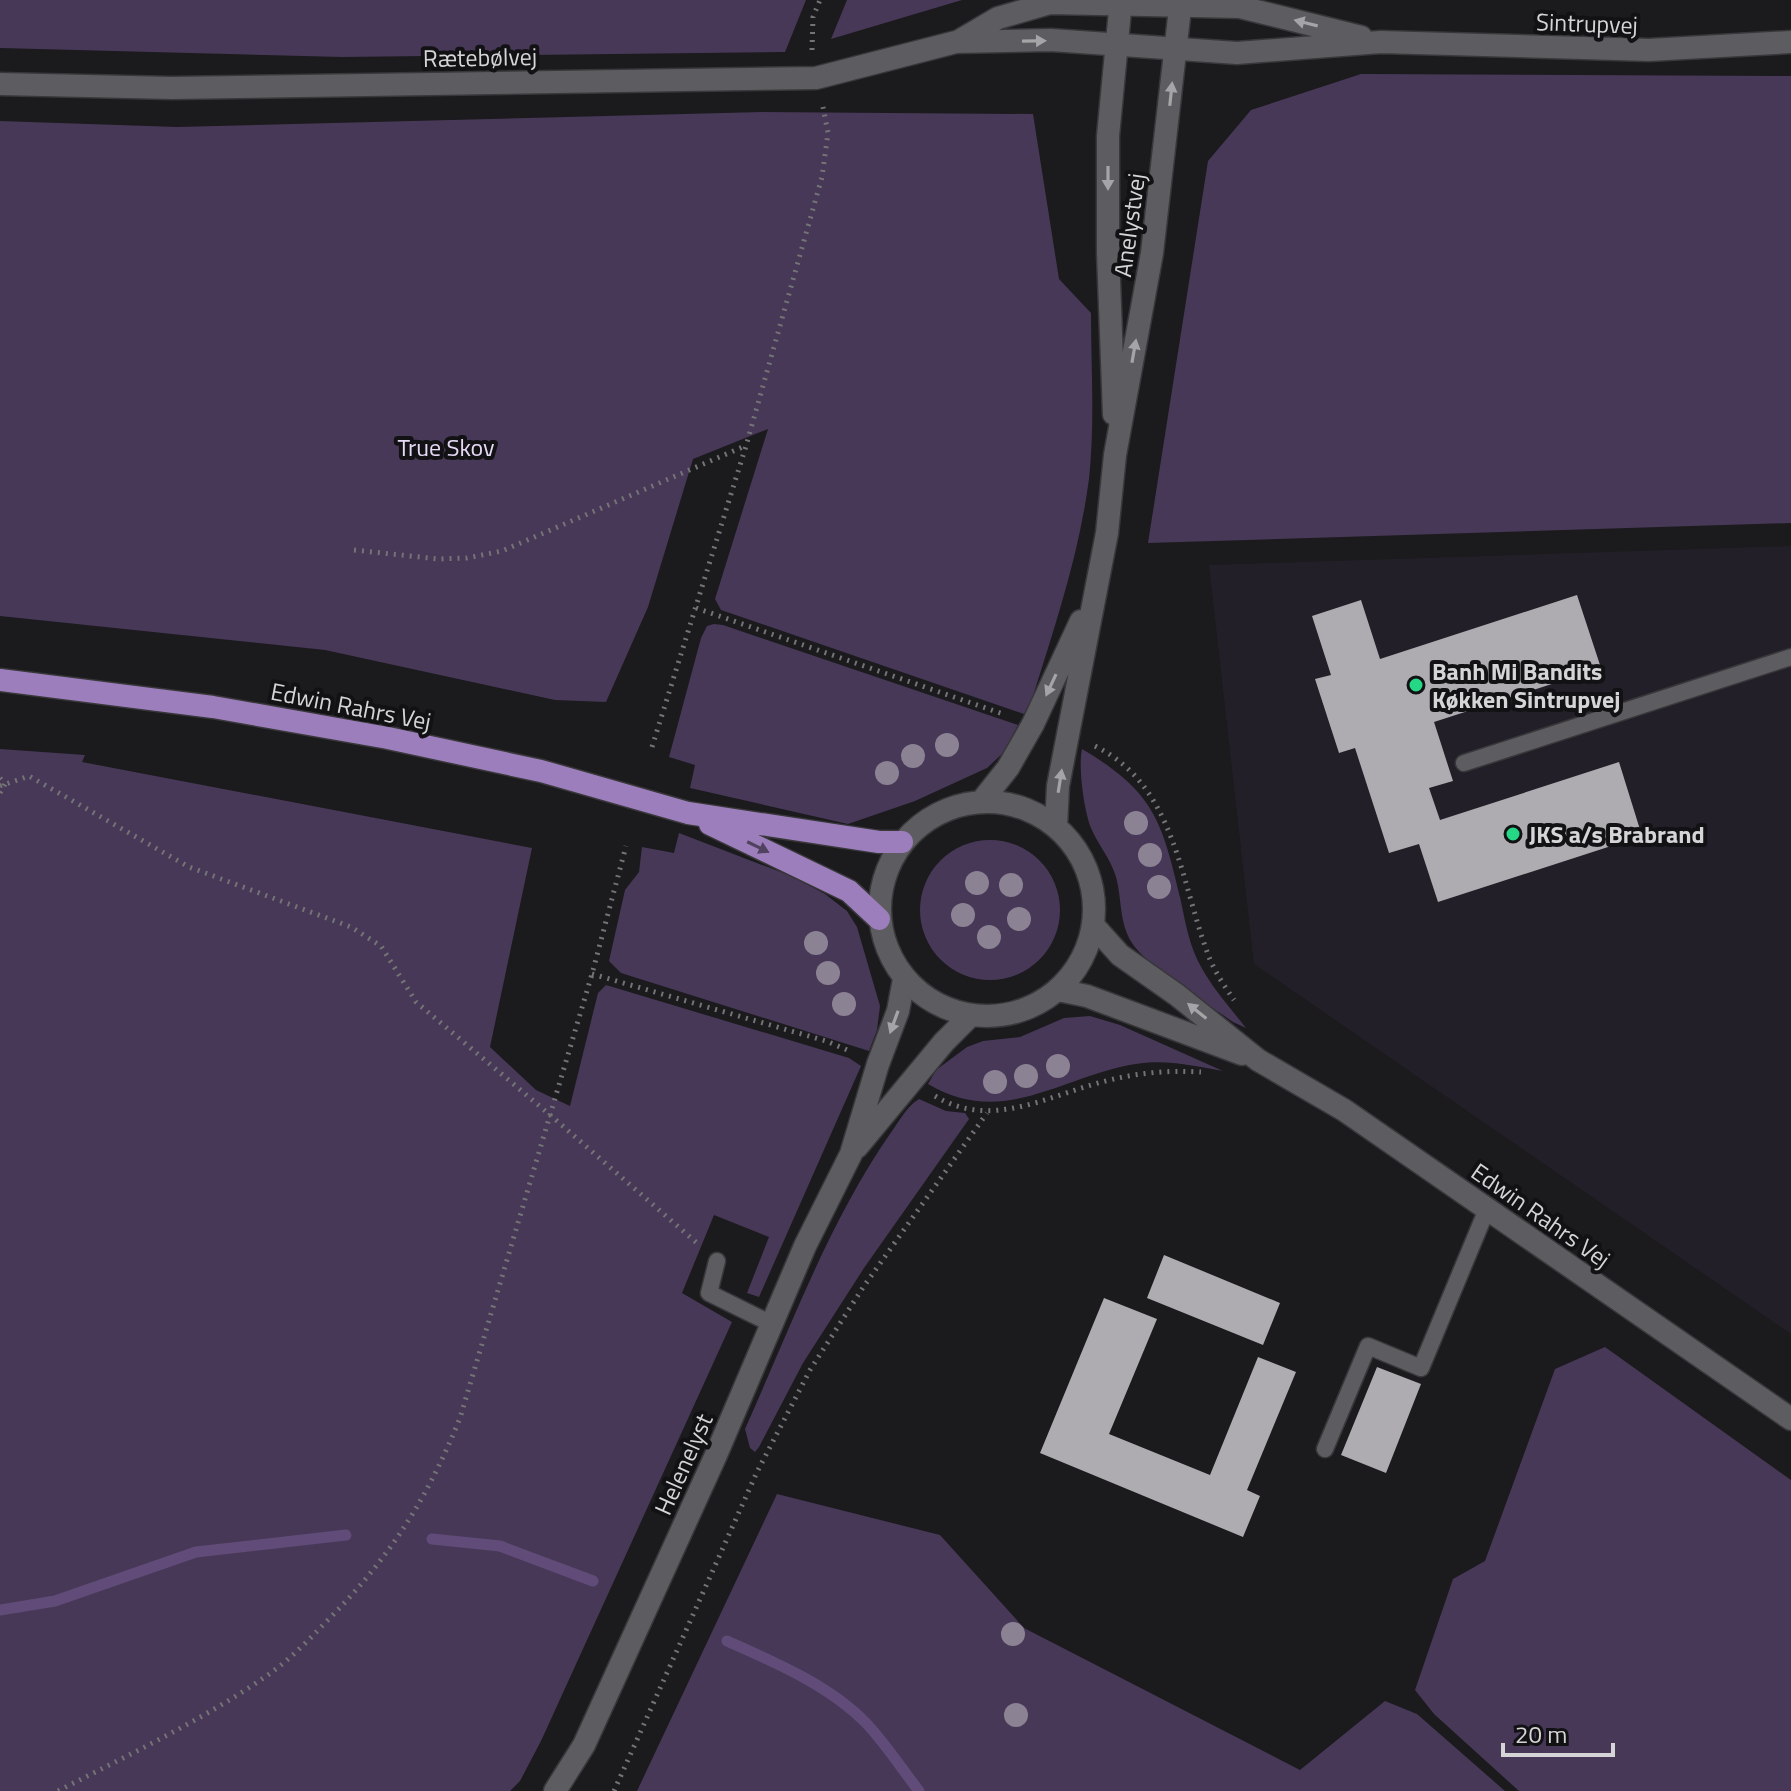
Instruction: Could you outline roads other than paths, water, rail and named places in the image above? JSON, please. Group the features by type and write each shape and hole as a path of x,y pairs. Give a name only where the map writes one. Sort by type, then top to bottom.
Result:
{"highway":[{"name":"Edwin Rahrs Vej","path":"0,680 213,707 388,738 541,771 688,813"},
{"path":"688,813 879,842 902,842"},
{"path":"688,813 849,891 879,919"}],"street":[{"name":"Sintrupvej","path":"1121,2 1240,7 1381,42"},
{"name":"Anelystvej","path":"1115,455 1108,253 1108,136 1121,2"},
{"name":"Rætebølvej","path":"956,42 998,18 1050,3 1121,2"},
{"name":"Anelystvej","path":"1056,827 1058,786 1107,533 1115,455 1152,253 1180,3"},
{"name":"Rætebølvej","path":"0,84 172,88 816,78 956,42 1051,40 1117,44"},
{"name":"Sintrupvej","path":"1117,44 1237,53 1381,42 1649,50 1791,42"},
{"name":"Anelystvej","path":"981,802 1008,768 1033,724 1093,595"},
{"path":"981,802 1021,807 1056,827 1069,840 1087,871 1094,906 1087,949 1075,971 1058,990 1042,1002 1007,1015 970,1016 934,1003 904,979 888,951 879,919 880,892 888,866 902,842 913,831 937,814 981,802"},
{"name":"Edwin Rahrs Vej","path":"1093,925 1120,955 1177,995 1258,1060 1344,1110 1791,1419"},
{"name":"Helenelyst","path":"555,1791 584,1745 716,1455 805,1246 851,1154 878,1064 898,1011 904,979"},
{"name":"Edwin Rahrs Vej","path":"1058,990 1087,996 1258,1060"},
{"name":"Helenelyst","path":"851,1154 944,1042 970,1016"}],"lane":[{"path":"1464,763 1791,657"},
{"path":"1325,1449 1368,1346 1421,1368 1487,1209"},
{"path":"717,1261 709,1293 772,1324"}],"waterway":[{"path":"0,1610 55,1601 196,1552 346,1535"},
{"path":"432,1539 500,1546 593,1581"},
{"path":"727,1641 800,1676 851,1709 880,1739 919,1791"}],"place":[{"name":"Banh Mi Bandits Køkken Sintrupvej","path":"1416,685"},
{"name":"JKS a/s Brabrand","path":"1513,834"}],"park label":[{"name":"True Skov","path":"446,447"}]}
